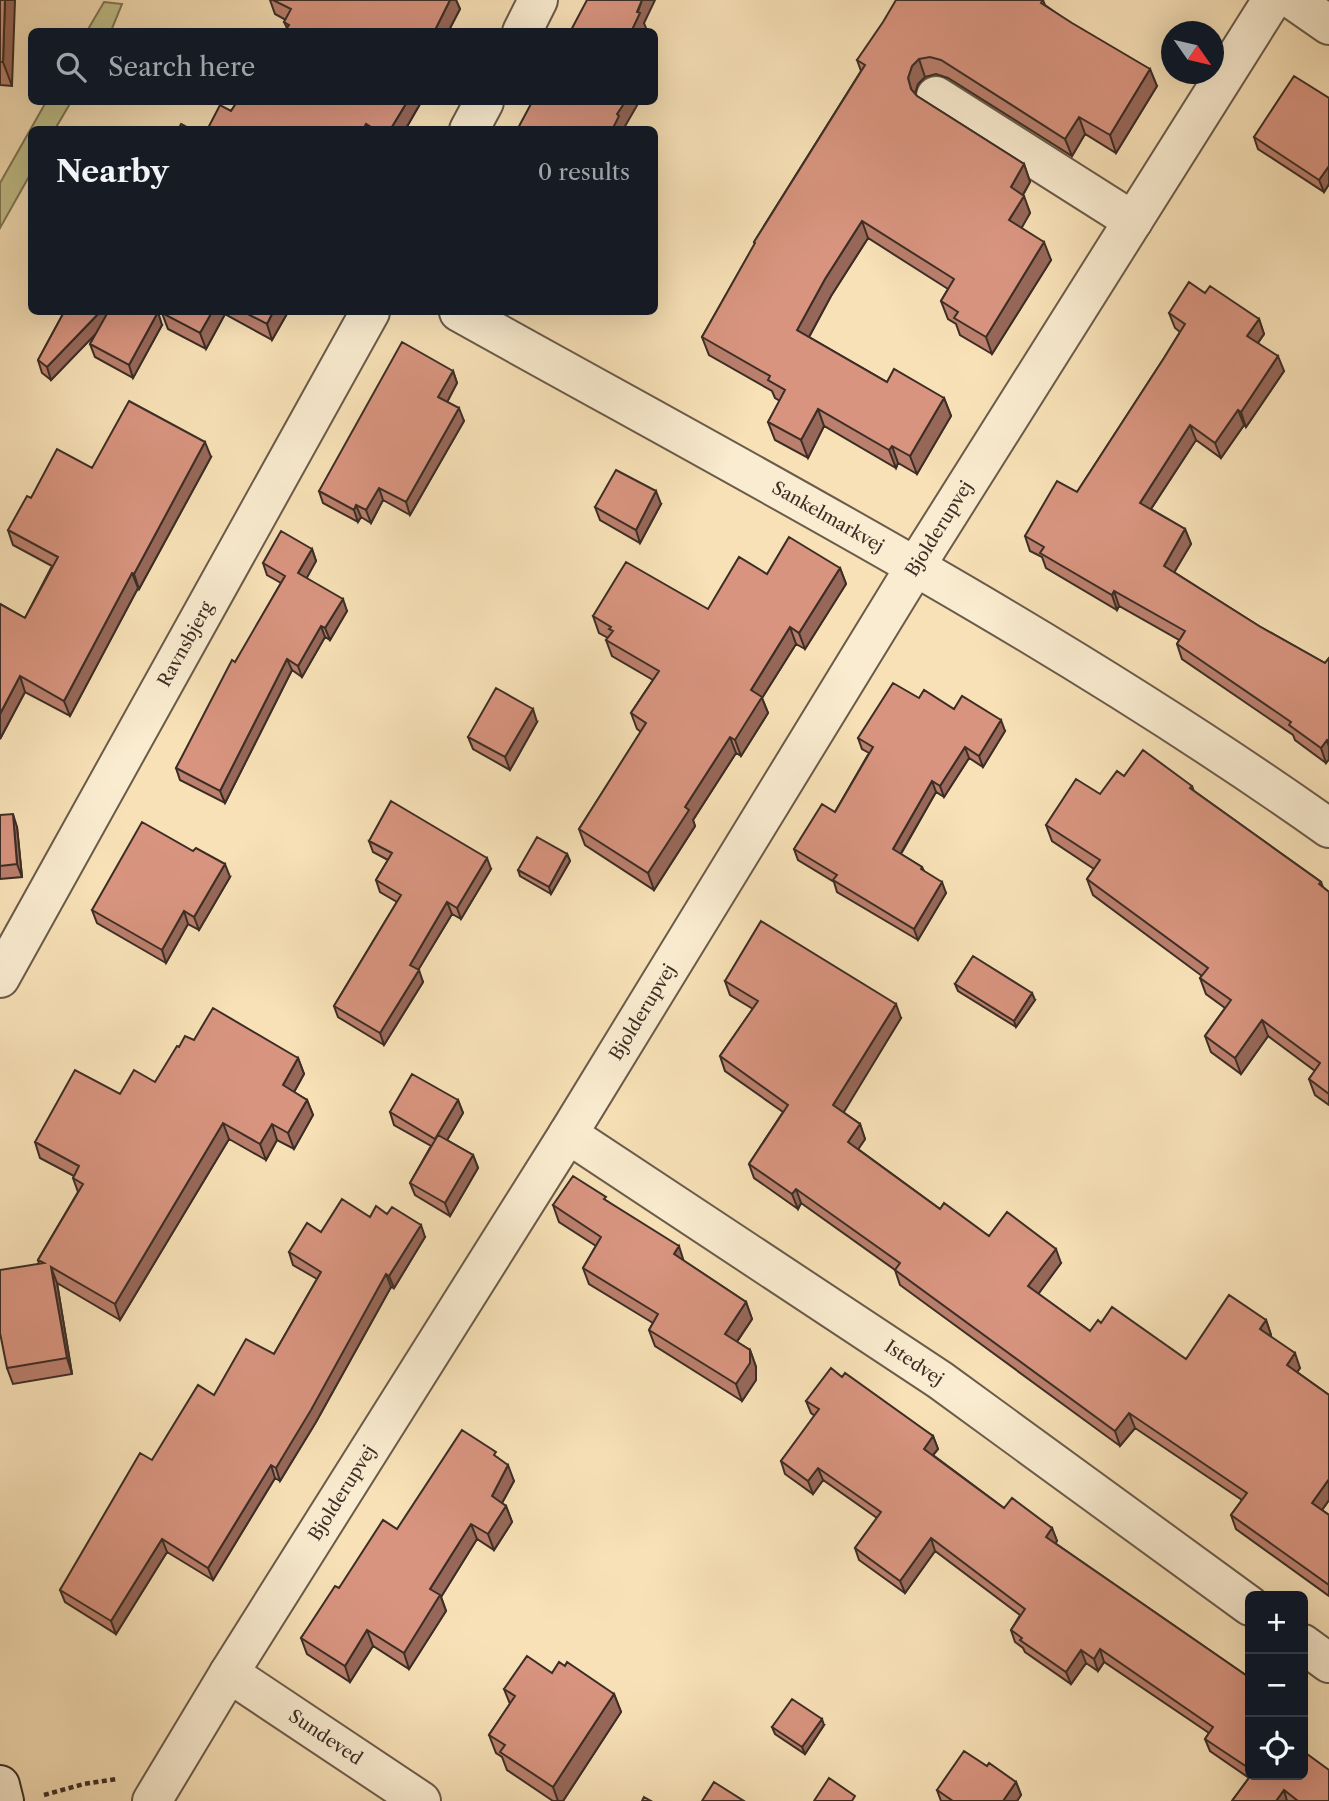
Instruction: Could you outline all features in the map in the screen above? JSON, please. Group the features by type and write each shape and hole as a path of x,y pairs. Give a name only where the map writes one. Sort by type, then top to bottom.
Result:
{"street":[{"path":"524,28 538,0"},
{"name":"Bjolderupvej","path":"161,1786 568,1133 915,567 1272,0"},
{"path":"1293,0 1329,25"},
{"path":"936,96 1133,221"},
{"path":"471,126 482,105"},
{"name":"Ravnsbjerg","path":"0,978 368,315"},
{"name":"Sankelmarkvej","path":"464,315 915,567 1093,670 1329,828"},
{"name":"Istedvej","path":"568,1133 940,1380 1245,1602"},
{"path":"1308,1648 1329,1663"},
{"name":"Sundeved","path":"229,1673 421,1801"}],"path":[{"path":"13,1795 84,1784 161,1786"}],"shaded area":[{"path":"104,2 122,4 112,28 89,28"},
{"path":"44,105 69,105 57,126 32,126"},
{"path":"28,134 28,178 0,228 0,183"}],"building":[{"path":"0,0 5,0 3,62 0,62"},
{"path":"273,0 450,0 436,28 287,28 289,25 284,22 291,9"},
{"path":"587,0 642,0 637,12 640,13 633,28 572,28"},
{"path":"896,0 1043,0 1041,3 1072,23 1150,69 1110,135 1079,117 1065,139 941,60 930,57 919,59 912,66 908,78 911,89 917,96 1024,164 1011,187 1024,196 1009,220 1044,242 986,337 954,318 958,312 941,301 954,279 862,221 825,279 797,330 887,382 894,369 944,398 910,456 892,446 889,450 818,409 801,440 768,422 785,390 768,380 770,376 702,337 754,242 865,65 857,60"},
{"path":"1294,76 1329,98 1329,166 1319,180 1254,137"},
{"path":"220,105 231,111 235,105 405,105 392,126 209,126"},
{"path":"530,105 623,105 614,126 519,126"},
{"path":"1189,282 1205,293 1210,286 1259,319 1247,336 1278,356 1241,412 1238,410 1215,443 1190,425 1140,503 1185,529 1164,566 1259,626 1325,663 1329,658 1329,742 1327,740 1321,748 1289,725 1291,722 1177,644 1185,631 1114,591 1112,595 1040,553 1044,547 1025,536 1057,481 1077,492 1164,358 1185,324 1169,313"},
{"path":"62,315 97,315 47,367 38,360"},
{"path":"106,315 156,315 129,365 90,344"},
{"path":"166,315 210,315 200,333"},
{"path":"250,315 272,315 267,324"},
{"path":"402,342 453,371 438,397 459,408 406,502 379,488 366,510 356,505 354,510 319,491"},
{"path":"129,401 205,442 64,701 20,676 0,714 0,604 25,618 58,557 8,530 27,496 31,498 57,449 92,468"},
{"path":"616,470 656,491 636,530 595,507"},
{"path":"281,531 312,549 298,573 343,599 325,628 321,626 298,666 287,659 220,791 176,768 232,660 235,662 285,576 263,563"},
{"path":"789,537 840,568 799,633 790,627 751,690 762,697 735,740 730,737 685,807 689,810 648,873 579,829 646,723 631,713 659,671 606,640 613,631 609,629 611,627 593,616 626,562 708,609 739,557 767,574"},
{"path":"893,683 919,698 924,690 954,709 962,696 1001,720 979,756 965,747 940,786 932,781 893,849 942,882 914,929 833,880 837,875 794,849 822,804 835,812 873,747 858,738"},
{"path":"496,688 533,709 505,757 468,737"},
{"path":"1143,750 1192,786 1190,788 1321,882 1319,884 1329,892 1329,1094 1309,1079 1320,1063 1262,1020 1235,1058 1205,1036 1231,1000 1200,978 1208,968 1087,879 1100,860 1046,825 1076,779 1100,794 1117,771 1124,776"},
{"path":"391,801 487,858 457,908 447,902 410,965 419,970 380,1033 334,1006 401,895 376,880 392,853 369,841"},
{"path":"13,814 17,864 0,866 0,815"},
{"path":"142,822 193,851 196,848 225,864 194,917 184,911 162,950 92,910"},
{"path":"537,837 567,854 549,887 518,870"},
{"path":"761,921 896,1004 833,1105 860,1124 848,1142 940,1209 944,1203 989,1236 1007,1212 1056,1249 1028,1286 1090,1331 1098,1320 1101,1323 1112,1307 1186,1359 1229,1295 1266,1320 1260,1329 1295,1353 1287,1365 1329,1395 1329,1479 1312,1503 1329,1515 1329,1585 1231,1515 1247,1493 1129,1413 1115,1431 895,1270 900,1263 796,1189 792,1194 749,1164 788,1105 720,1056 758,1001 725,981"},
{"path":"973,956 1032,993 1014,1021 955,984"},
{"path":"213,1008 298,1058 283,1085 307,1100 288,1133 272,1124 260,1144 223,1123 115,1304 51,1267 67,1358 7,1368 0,1333 0,1270 44,1263 38,1260 83,1184 73,1178 79,1166 35,1142 75,1070 120,1094 134,1070 155,1082 177,1046 179,1047 185,1036 194,1040"},
{"path":"412,1074 458,1100 435,1139 390,1112"},
{"path":"438,1135 473,1155 445,1203 410,1183"},
{"path":"573,1176 606,1197 604,1199 679,1246 674,1254 746,1302 725,1334 750,1350 750,1363 736,1384 649,1330 658,1314 583,1268 601,1237 553,1205"},
{"path":"342,1199 370,1217 376,1206 387,1214 392,1207 421,1225 389,1276 386,1274 276,1468 271,1465 208,1568 162,1539 111,1621 60,1590 140,1453 152,1460 198,1385 214,1395 246,1339 274,1354 321,1272 289,1252 307,1223 321,1232"},
{"path":"831,1368 842,1377 845,1373 933,1436 924,1449 1004,1508 1012,1498 1052,1528 1046,1537 1245,1675 1245,1766 1205,1739 1213,1727 1100,1649 1094,1659 1081,1650 1066,1672 1020,1640 1022,1638 1011,1630 1025,1609 931,1538 900,1581 855,1548 881,1512 818,1468 808,1481 781,1461 819,1409 806,1401"},
{"path":"462,1430 496,1452 494,1455 508,1465 492,1496 506,1506 488,1534 471,1524 430,1589 440,1595 404,1653 367,1630 345,1666 301,1638 335,1586 339,1588 383,1520 397,1529"},
{"path":"527,1656 552,1673 559,1662 565,1666 567,1662 614,1694 553,1787 500,1752 505,1745 489,1735 515,1696 504,1689"},
{"path":"792,1699 822,1719 802,1747 772,1727"},
{"path":"964,1751 987,1766 989,1763 1016,1782 1003,1801 953,1801 937,1790"},
{"path":"1308,1755 1329,1770 1329,1801 1298,1801 1284,1790 1276,1801 1232,1801 1247,1780 1308,1780"},
{"path":"829,1778 855,1796 852,1801 814,1801"},
{"path":"714,1782 744,1801 702,1801"}]}
